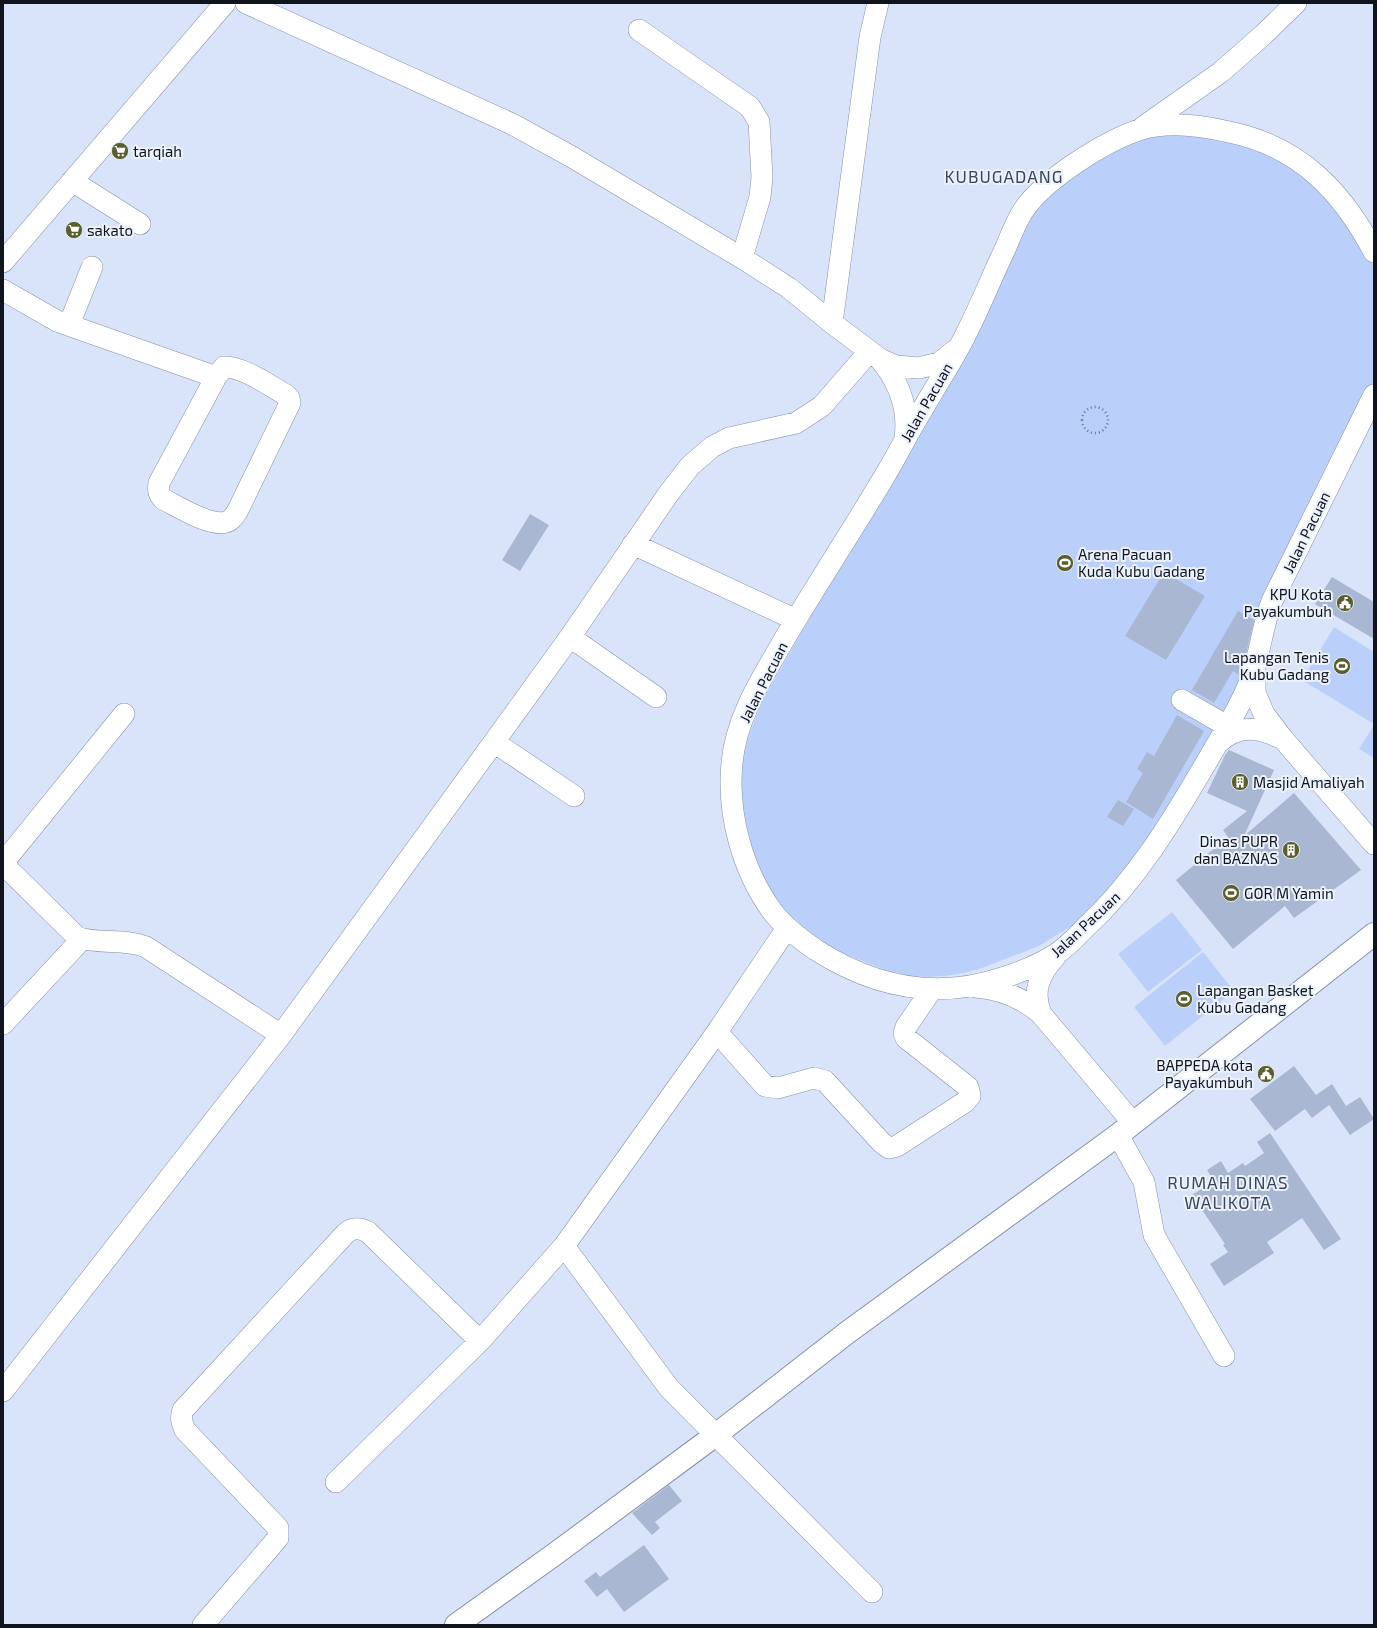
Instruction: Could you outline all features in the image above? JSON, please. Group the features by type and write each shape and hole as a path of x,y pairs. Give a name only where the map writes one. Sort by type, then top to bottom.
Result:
{"main road":[{"path":"456,1625 555,1554 716,1434 848,1332 1125,1129 1374,934"}],"street":[{"path":"3,262 225,3"},
{"path":"246,3 512,124 572,157 742,258 789,288 875,356 896,366 908,368 930,367 947,357 961,343"},
{"path":"832,323 870,37 878,3"},
{"path":"1140,130 1221,72 1263,35 1296,3"},
{"path":"639,30 750,107 759,122 762,177 760,196 742,258"},
{"name":"Jalan Pacuan","path":"1374,252 1348,208 1309,167 1276,147 1235,133 1214,129 1173,126 1140,130 1107,145 1078,161 1051,181 1031,199 1018,221 961,343 905,438 891,466 796,620 755,690 745,712 735,743 731,777 733,812 742,850 749,868 771,909 787,928 823,954 864,975 887,982 932,989 969,987 1018,973 1039,964 1060,952 1098,916 1122,890 1152,852 1217,744 1250,682 1272,601 1374,395"},
{"path":"72,182 140,224"},
{"path":"69,325 92,267"},
{"path":"3,290 57,321 216,377"},
{"path":"875,356 895,381 904,404 907,425 905,438"},
{"path":"3,1391 281,1035 494,742 570,636 669,492 690,466 712,447 730,438 796,423 822,406 875,356"},
{"path":"224,367 240,370 286,395 289,398 290,403 237,512 226,522 217,523 200,517 163,499 159,495 158,489 159,483 216,377 224,367"},
{"path":"633,544 796,620"},
{"path":"570,636 656,697"},
{"path":"1258,656 1254,683 1256,698 1264,714 1283,739 1374,844"},
{"path":"1182,700 1227,726"},
{"path":"124,714 3,863 74,935 82,939 133,943 146,947 281,1035"},
{"path":"1217,744 1226,735 1247,729 1259,730 1283,739"},
{"path":"494,742 574,796"},
{"path":"336,1482 480,1341 564,1246 717,1032 787,928"},
{"path":"3,1024 82,939"},
{"path":"1041,1014 1036,998 1039,981 1043,972 1060,952"},
{"path":"969,987 996,990 1011,995 1023,1000 1041,1014 1125,1129 1144,1182 1154,1235 1224,1356"},
{"path":"717,1032 765,1086 778,1088 814,1078 825,1081 882,1143 889,1148 897,1146 965,1102 970,1096 968,1087 906,1038 904,1032 906,1027 932,989"},
{"path":"203,1625 278,1538 280,1531 185,1430 181,1415 183,1410 346,1233 354,1228 363,1229 368,1232 480,1341"},
{"path":"564,1246 669,1388 872,1592"}],"path":[{"path":"1092,407 1101,408 1107,414 1108,423 1103,430 1099,432 1091,432 1087,430 1083,424 1083,416 1085,412 1092,407"}],"shaded area":[{"name":"Arena Pacuan Kuda Kubu Gadang","path":"1178,132 1250,145 1317,182 1374,261 1374,403 1246,671 1213,736 1166,814 1103,899 1073,925 1039,946 982,968 945,976 924,977 903,975 883,969 844,954 826,944 811,933 782,908 760,874 753,854 744,815 742,796 743,758 748,738 762,701 966,346 1019,237 1042,200 1054,188 1127,141"},
{"name":"Lapangan Tenis Kubu Gadang","path":"1334,627 1374,652 1374,724 1302,680"},
{"path":"1374,725 1374,758 1359,749"},
{"name":"Lapangan Basket Kubu Gadang","path":"1172,912 1202,950 1148,992 1118,954"},
{"name":"Lapangan Basket Kubu Gadang","path":"1203,952 1234,991 1165,1046 1134,1007"}],"building":[{"path":"530,514 549,525 520,571 502,560"},
{"path":"1164,572 1205,596 1166,660 1125,636"},
{"name":"KPU Kota Payakumbuh","path":"1332,577 1374,602 1374,639 1315,604"},
{"path":"1238,611 1254,620 1244,662 1239,675 1233,671 1214,703 1192,690"},
{"path":"1177,715 1204,731 1153,819 1126,802 1143,773 1137,769 1147,752 1154,756"},
{"path":"1229,750 1274,770 1244,836 1294,793 1361,870 1294,918 1285,906 1233,949 1176,880 1228,837 1223,830 1247,811 1207,793 1225,755"},
{"path":"1118,800 1134,809 1123,826 1107,817"},
{"name":"BAPPEDA kota Payakumbuh","path":"1294,1066 1316,1095 1332,1084 1346,1106 1360,1097 1374,1119 1350,1135 1329,1105 1312,1118 1305,1109 1275,1131 1250,1099"},
{"name":"RUMAH DINAS WALIKOTA","path":"1270,1133 1341,1239 1324,1250 1302,1218 1267,1242 1274,1253 1224,1286 1210,1264 1228,1252 1223,1245 1225,1244 1192,1195 1214,1181 1207,1170 1221,1161 1228,1173 1243,1163 1245,1166 1264,1153 1257,1142"},
{"path":"669,1485 682,1501 655,1522 660,1528 652,1535 632,1513"},
{"path":"644,1545 669,1579 624,1612 607,1589 597,1597 584,1581 596,1572 600,1577"}],"place":[{"name":"tarqiah","path":"120,151"},
{"name":"sakato","path":"74,230"},
{"name":"Arena Pacuan Kuda Kubu Gadang","path":"1065,563"},
{"name":"KPU Kota Payakumbuh","path":"1345,603"},
{"name":"Lapangan Tenis Kubu Gadang","path":"1342,666"},
{"name":"Masjid Amaliyah","path":"1240,782"},
{"name":"Dinas PUPR dan BAZNAS","path":"1291,850"},
{"name":"GOR M Yamin","path":"1231,893"},
{"name":"Lapangan Basket Kubu Gadang","path":"1184,999"},
{"name":"BAPPEDA kota Payakumbuh","path":"1266,1074"}],"district":[{"name":"KUBUGADANG","path":"1004,176"},
{"name":"RUMAH DINAS WALIKOTA","path":"1228,1192"}]}
